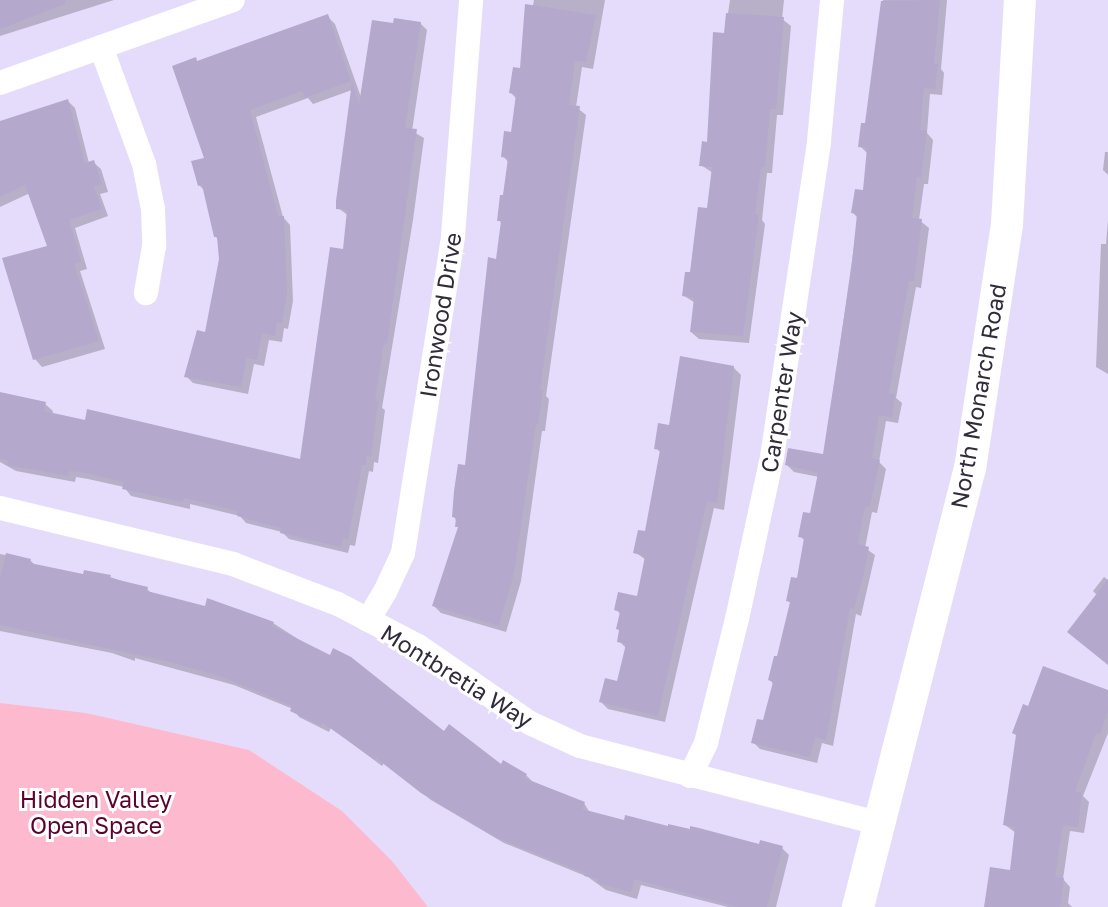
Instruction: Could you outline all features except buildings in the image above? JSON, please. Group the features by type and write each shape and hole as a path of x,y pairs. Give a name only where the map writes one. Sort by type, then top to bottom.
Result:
{"street":[{"path":"0,83 233,0"},
{"name":"Ironwood Drive","path":"368,620 386,592 402,554 453,236 471,0"},
{"name":"Carpenter Way","path":"690,776 706,743 737,619 772,457 819,141 832,0"},
{"name":"North Monarch Road","path":"858,907 877,822 970,469 1007,225 1020,0"},
{"path":"101,47 144,164 153,209 154,246 146,293"},
{"name":"Montbretia Way","path":"0,508 233,564 338,604 418,646 530,723 580,746 877,822"}],"green space":[{"name":"Hidden Valley Open Space","path":"0,703 86,713 249,750 342,811 392,861 428,907 0,907"}]}
